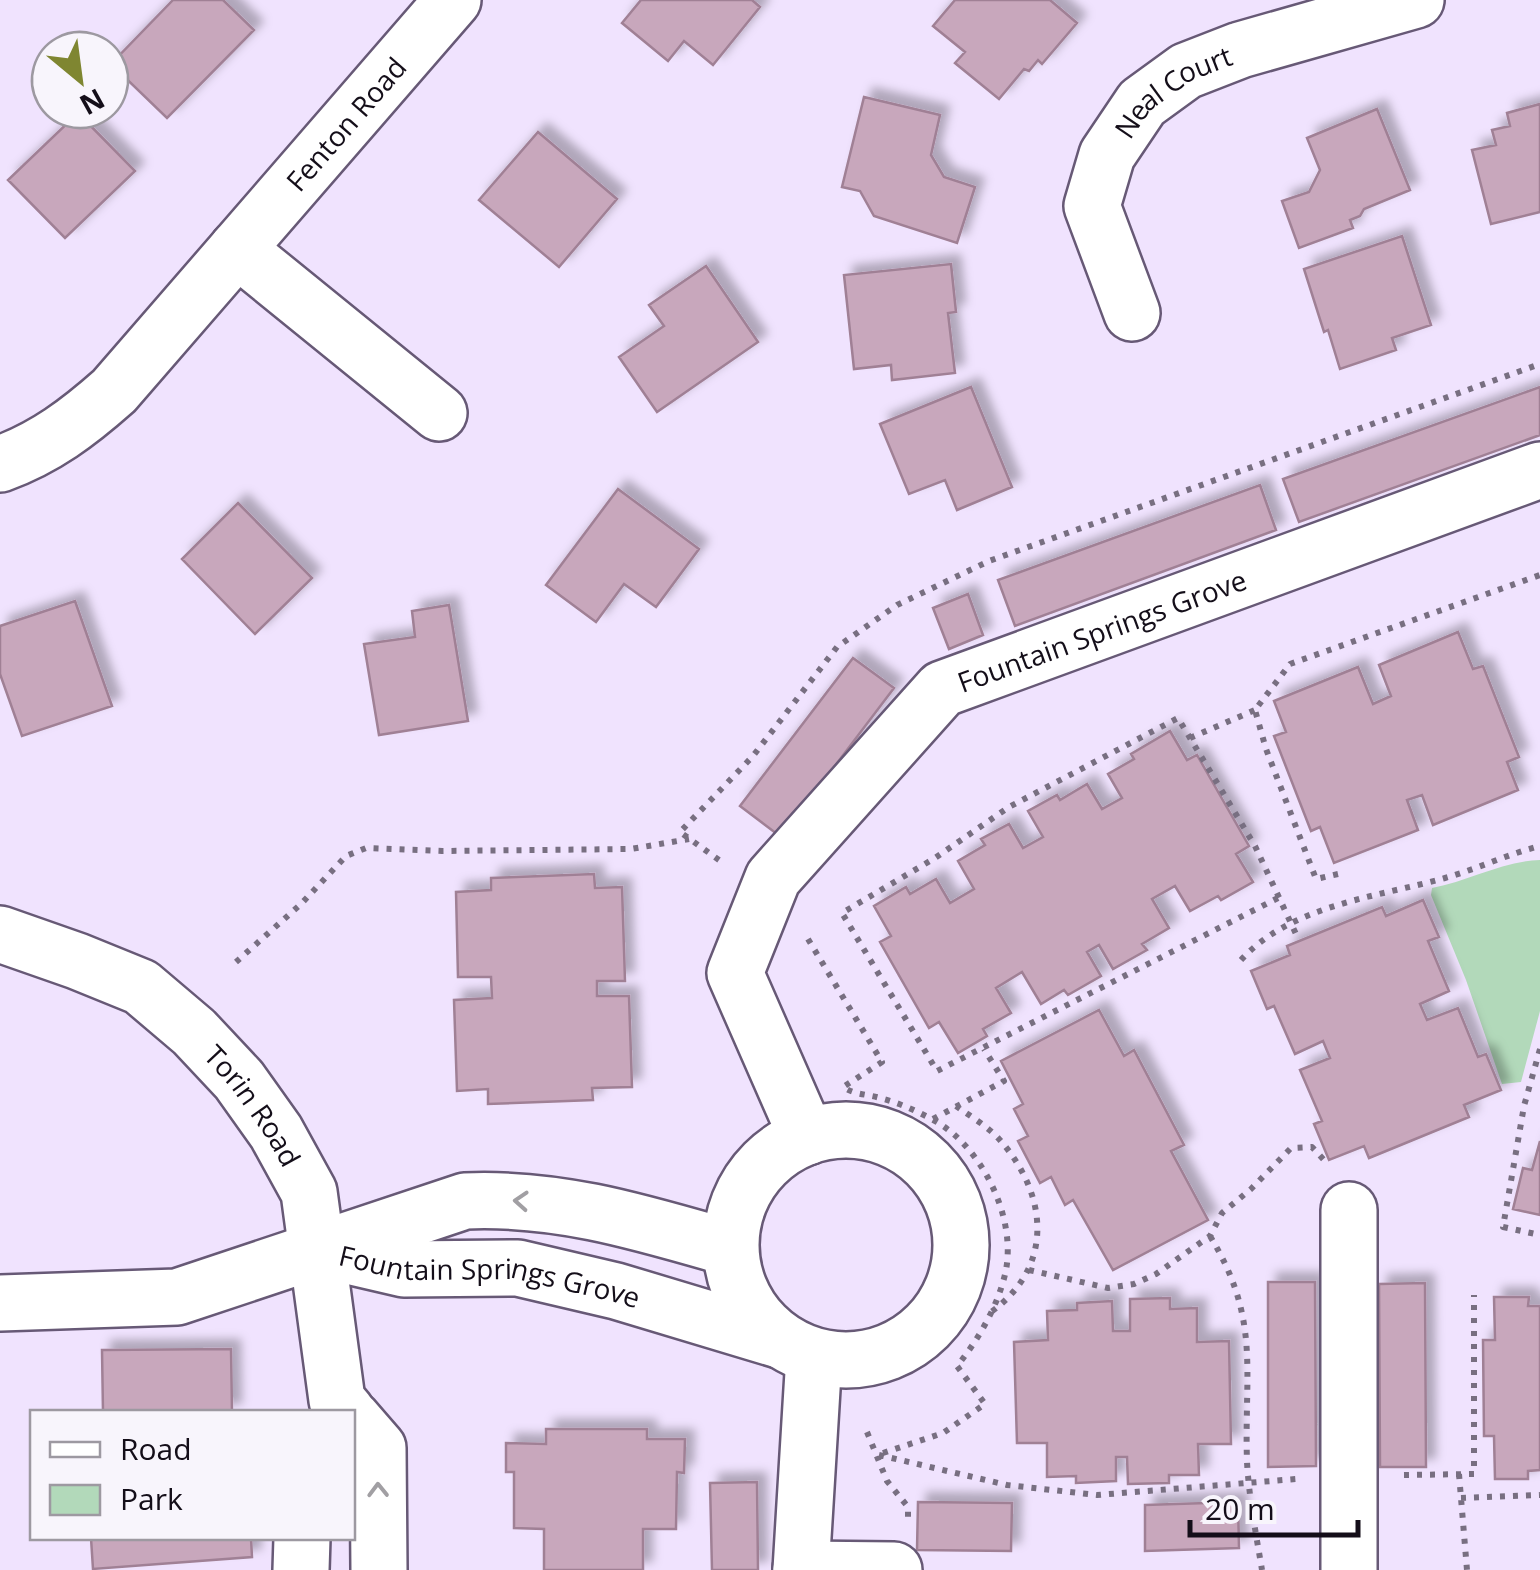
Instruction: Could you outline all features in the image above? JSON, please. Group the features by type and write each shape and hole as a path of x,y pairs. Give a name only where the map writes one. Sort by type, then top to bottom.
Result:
{"street":[{"name":"Fenton Road","path":"0,464 69,430 114,391 453,0"},
{"name":"Neal Court","path":"1132,313 1092,206 1107,155 1142,104 1186,71 1240,50 1416,0"},
{"path":"237,249 439,413"},
{"name":"Fountain Springs Grove","path":"807,1137 736,973 773,878 942,689 1539,474"},
{"name":"Torin Road","path":"0,934 141,988 194,1032 239,1080 276,1132 309,1192 341,1410"},
{"path":"841,1130 873,1133 906,1146 928,1165 948,1193 961,1226 963,1255 952,1289 937,1314 907,1342 883,1354 812,1352 751,1312 738,1287 730,1248 732,1224 746,1187 761,1166 807,1137 841,1130"},
{"name":"Fountain Springs Grove","path":"318,1250 465,1201 540,1202 730,1248"},
{"path":"574,1281 585,1210"},
{"path":"1349,1210 1350,1570"},
{"path":"0,1303 177,1298 318,1250"},
{"name":"Fountain Springs Grove","path":"318,1250 404,1269 518,1268 812,1352"},
{"path":"812,1352 801,1570 901,1547"},
{"name":"Torin Road","path":"355,1425 378,1448 380,1570"},
{"path":"301,1570 302,1540"}],"path":[{"path":"1190,738 1255,710 1290,664 1540,575"},
{"path":"1255,710 1316,879 1338,874"},
{"path":"1278,898 937,1071 842,913 935,858 1008,807 1178,718 1255,846 1296,934"},
{"path":"236,962 301,904 346,856 366,848 631,849 690,839"},
{"path":"1241,960 1255,945 1328,908 1449,877 1540,848"},
{"path":"768,891 803,931 882,1062 843,1088 905,1106 932,1120 970,1150 994,1190 1005,1223 1006,1268 978,1341 958,1366 985,1404 943,1433 877,1455"},
{"path":"932,1120 1004,1081 984,1049"},
{"path":"1540,1050 1524,1106 1503,1227 1540,1235"},
{"path":"956,1106 996,1135 1020,1166 1038,1213 1037,1242 1029,1270 1010,1298 990,1313"},
{"path":"1029,1270 1108,1288 1134,1284 1187,1255 1210,1236 1222,1213 1251,1190 1291,1148 1312,1147 1327,1162 1340,1182 1349,1210"},
{"path":"1210,1236 1227,1264 1244,1310 1250,1484 1262,1570"},
{"path":"877,1455 1007,1485 1097,1495 1349,1477 1474,1474 1474,1294"},
{"path":"812,1352 858,1412 887,1481 908,1507 901,1547"},
{"path":"1458,1474 1467,1570"},
{"path":"1460,1498 1540,1495"}],"green space":[{"path":"1540,860 1540,1011 1521,1082 1502,1084 1431,895 1432,888"}],"building":[{"path":"173,0 223,0 254,30 167,118 130,82 130,44"},
{"path":"641,0 752,0 760,7 713,65 684,41 668,61 622,23"},
{"path":"955,0 1050,0 1077,23 1042,64 1038,60 1029,71 1024,69 999,99 955,63 965,52 933,26"},
{"path":"864,97 940,115 931,155 944,177 975,187 957,243 874,216 860,191 842,187"},
{"path":"1540,104 1540,212 1491,224 1472,150 1496,145 1492,130 1510,126 1507,113"},
{"path":"1377,109 1410,190 1364,209 1360,216 1350,220 1353,228 1299,248 1282,201 1309,192 1320,170 1307,138"},
{"path":"60,130 95,130 135,171 65,238 8,180"},
{"path":"538,132 617,199 559,267 479,200"},
{"path":"1402,236 1431,325 1392,338 1396,350 1340,369 1304,269"},
{"path":"951,264 956,312 948,313 955,373 892,380 891,365 854,369 844,275"},
{"path":"706,266 758,342 657,412 619,357 664,326 649,305"},
{"path":"971,387 1012,487 957,510 945,480 909,494 880,424"},
{"path":"1540,387 1540,435 1299,522 1283,479"},
{"path":"1260,485 1276,530 1015,626 998,580"},
{"path":"618,489 699,549 656,607 624,584 596,622 546,585"},
{"path":"238,503 312,578 255,634 182,559"},
{"path":"968,594 983,635 949,649 933,608"},
{"path":"75,601 112,706 22,736 0,674 0,626"},
{"path":"449,605 468,721 379,735 364,644 415,637 412,611"},
{"path":"1458,632 1473,669 1483,666 1519,757 1507,762 1518,790 1433,825 1422,795 1407,800 1418,830 1334,863 1320,827 1311,831 1274,736 1286,732 1274,701 1358,667 1373,704 1391,696 1379,665"},
{"path":"853,658 894,688 781,837 740,806"},
{"path":"1170,731 1187,760 1197,755 1249,846 1236,854 1253,882 1190,911 1175,886 1152,899 1169,928 1142,944 1147,950 1113,969 1099,945 1087,952 1101,976 1068,995 1064,990 1041,1004 1022,972 996,988 1011,1013 983,1029 987,1036 958,1053 939,1022 929,1028 880,942 891,936 874,906 906,887 910,894 936,879 950,903 974,889 958,861 985,845 981,839 1009,824 1023,848 1043,837 1028,811 1057,795 1060,800 1087,784 1102,809 1122,798 1108,774 1134,759 1131,754"},
{"path":"594,874 595,888 622,887 625,981 597,981 597,996 629,996 632,1087 592,1088 593,1100 488,1104 488,1089 457,1091 454,1000 492,998 491,977 458,977 456,892 491,890 491,878"},
{"path":"1423,900 1439,937 1428,941 1449,991 1420,1004 1427,1020 1458,1008 1478,1057 1486,1054 1501,1090 1464,1105 1469,1117 1369,1158 1364,1146 1329,1160 1314,1124 1322,1121 1300,1070 1330,1058 1323,1041 1295,1054 1274,1006 1267,1009 1251,971 1290,955 1287,946 1382,907 1386,916"},
{"path":"1099,1010 1124,1056 1134,1050 1184,1145 1171,1151 1208,1220 1113,1270 1073,1200 1065,1205 1051,1177 1040,1183 1018,1141 1028,1136 1014,1109 1023,1104 1001,1061"},
{"path":"1540,1141 1540,1215 1513,1209 1523,1168 1532,1170"},
{"path":"1268,1282 1315,1282 1316,1466 1268,1467"},
{"path":"1425,1283 1426,1467 1380,1467 1379,1284"},
{"path":"1494,1297 1529,1297 1528,1306 1540,1306 1540,1470 1528,1471 1528,1479 1495,1479 1494,1436 1484,1436 1483,1340 1495,1340"},
{"path":"1170,1298 1170,1309 1197,1308 1197,1342 1229,1341 1231,1444 1198,1444 1199,1475 1169,1475 1169,1483 1128,1484 1127,1457 1116,1457 1116,1481 1076,1483 1076,1476 1047,1477 1047,1443 1017,1443 1014,1342 1048,1340 1047,1311 1077,1310 1077,1303 1112,1301 1113,1331 1130,1331 1130,1299"},
{"path":"231,1349 232,1410 103,1410 102,1350"},
{"path":"546,1429 647,1429 647,1439 685,1439 684,1473 677,1472 676,1529 643,1529 643,1570 544,1570 544,1529 514,1528 514,1472 506,1472 506,1443 546,1444"},
{"path":"757,1482 758,1570 712,1570 710,1483"},
{"path":"918,1502 1012,1503 1011,1551 917,1550"},
{"path":"1238,1502 1239,1548 1145,1551 1145,1505"},
{"path":"91,1540 251,1540 252,1557 93,1569"}]}
